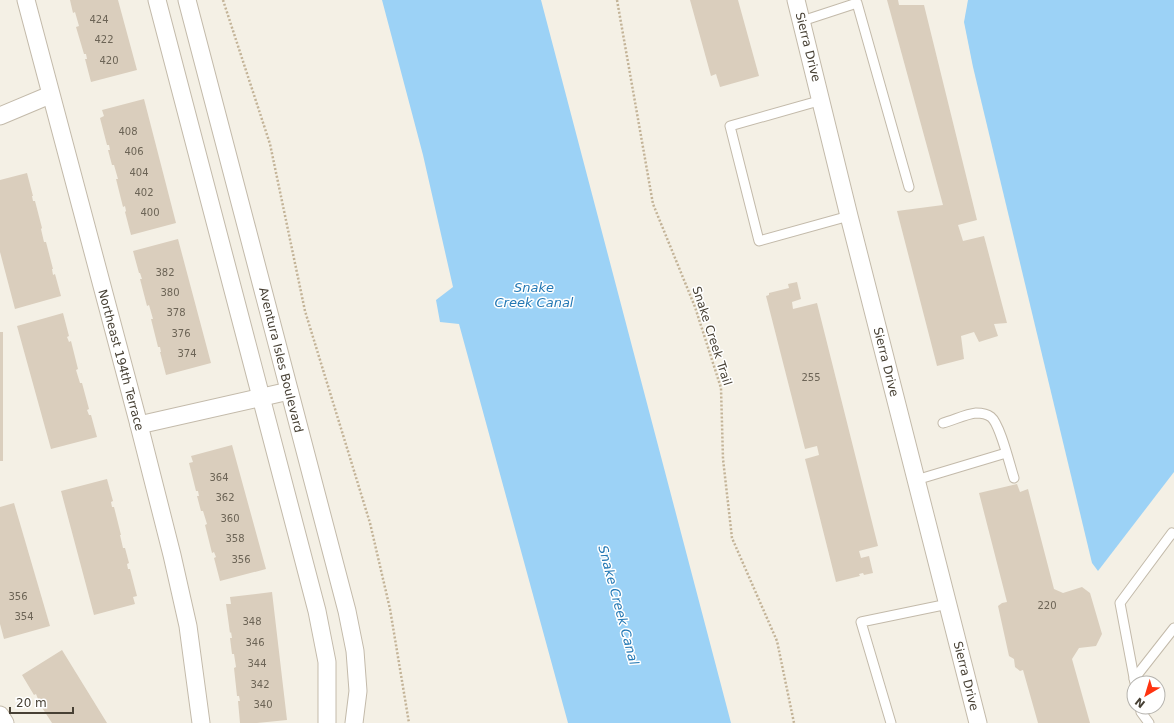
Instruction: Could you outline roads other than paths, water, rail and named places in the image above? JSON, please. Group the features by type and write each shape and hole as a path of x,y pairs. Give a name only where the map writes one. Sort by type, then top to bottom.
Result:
{"street":[{"name":"Northeast 194th Terrace","path":"26,0 139,426 188,626 201,723"},
{"path":"157,0 317,611 327,662 327,723"},
{"name":"Aventura Isles Boulevard","path":"187,0 232,167 347,611 353,644 358,691 354,723"},
{"name":"Sierra Drive","path":"796,0 822,100 849,216 978,723"},
{"path":"0,116 50,95"},
{"path":"139,426 289,391"},
{"path":"0,715 5,723"}],"lane":[{"path":"802,21 857,3 909,187"},
{"path":"822,100 730,126 759,241 849,216"},
{"path":"944,423 978,413 991,417 995,422 1000,435 1014,478"},
{"path":"916,480 1006,453"},
{"path":"1134,675 1120,603 1172,533 1174,534"},
{"path":"891,723 861,622 948,604"},
{"path":"1139,675 1174,628"}],"water":[{"name":"Snake Creek Canal","path":"382,0 541,0 731,723 568,723 459,324 440,322 436,300 453,287 423,155"},
{"path":"968,0 1174,0 1174,472 1098,571 1092,563 973,67 964,22"}]}
